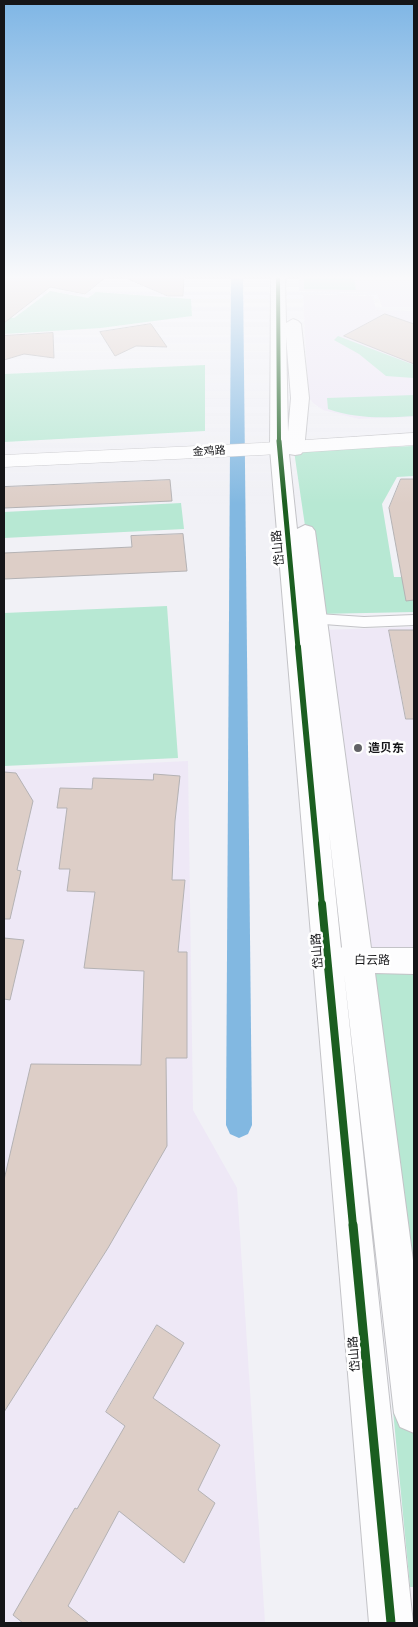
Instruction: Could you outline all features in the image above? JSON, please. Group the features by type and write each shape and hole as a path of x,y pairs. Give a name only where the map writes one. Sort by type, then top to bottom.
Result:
{"main road":[{"name":"金鸡路","path":"288,440 414,424"},
{"name":"金鸡路","path":"4,448 176,445 288,440 414,439"},
{"name":"金鸡路","path":"4,461 176,445"}],"street":[{"name":"岱山路","path":"283,353 288,440 344,960 391,1623"},
{"name":"岱山路","path":"288,440 300,398 295,353"},
{"path":"306,618 364,622 414,620"},
{"name":"岱山路","path":"344,960 414,1413"},
{"name":"白云路","path":"344,960 414,961"}],"shaded area":[{"path":"306,353 414,353 414,417 359,419 323,410 313,403 308,396"},
{"path":"414,627 414,952 355,951 321,630"},
{"path":"188,761 193,1110 237,1188 265,1623 4,1623 4,770"}],"green space":[{"path":"357,353 382,353 414,365 414,378 386,376"},
{"path":"205,365 205,431 4,442 4,374"},
{"path":"414,395 414,416 371,417 349,415 328,409 327,398"},
{"path":"414,446 414,476 397,477 382,504 394,577 414,577 414,612 318,614 294,451"},
{"path":"181,503 184,529 4,538 4,512"},
{"path":"167,606 178,758 4,766 4,613"},
{"path":"350,964 414,965 414,1587 410,1587"}],"building":[{"path":"4,353 54,353 54,358 24,354 4,360"},
{"path":"386,353 414,353 414,364"},
{"path":"401,479 414,479 414,600 406,601 389,508"},
{"path":"170,480 172,501 4,508 4,487"},
{"path":"183,534 187,571 4,579 4,553 132,547 131,536"},
{"path":"389,630 414,630 414,719 406,719"},
{"path":"4,772 16,773 33,801 17,870 21,871 10,919 4,919"},
{"path":"154,774 180,776 175,821 172,880 185,880 178,952 187,952 187,1058 166,1058 167,1146 108,1248 4,1412 4,1180 31,1064 141,1065 144,971 84,968 95,892 67,891 70,869 59,869 67,808 57,808 60,788 92,789 93,778 153,780"},
{"path":"4,938 24,940 10,1000 4,999"},
{"path":"157,1325 184,1343 153,1398 220,1445 198,1490 215,1503 184,1563 119,1511 68,1606 89,1623 23,1623 13,1615 125,1426 106,1412"}],"waterway":[{"path":"237,353 239,1125"}],"cycle path":[{"path":"278,353 279,449 391,1623"}],"place":[{"name":"造贝东","path":"358,748"}]}
